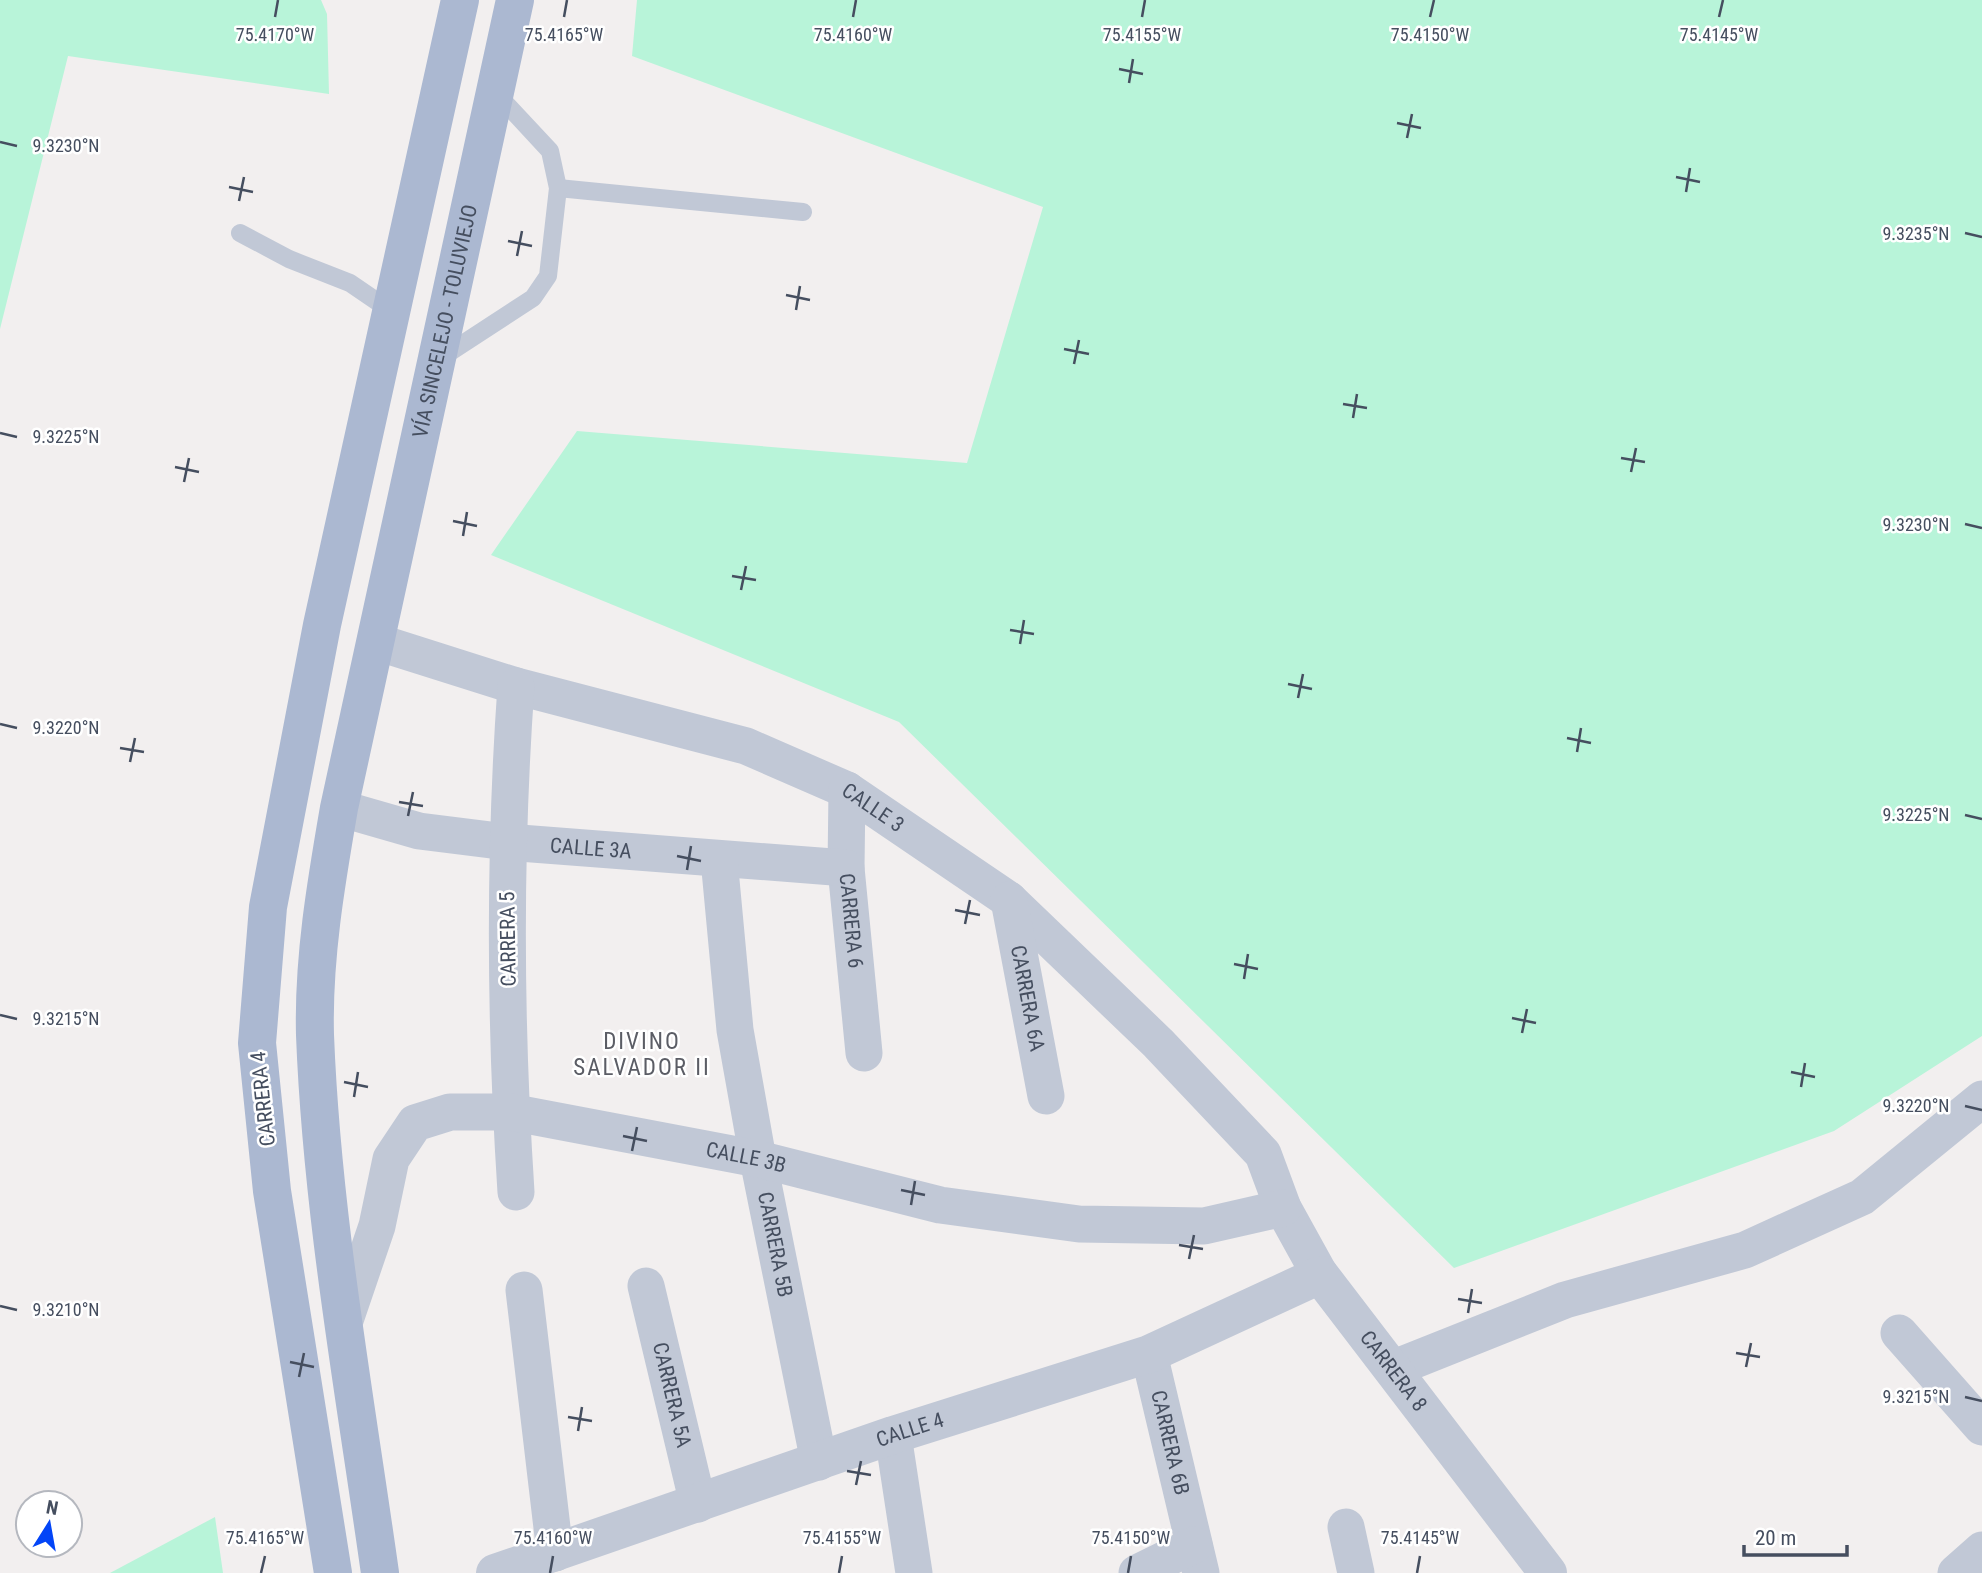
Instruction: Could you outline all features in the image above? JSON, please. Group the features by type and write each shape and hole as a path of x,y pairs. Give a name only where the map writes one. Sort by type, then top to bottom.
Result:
{"main road":[{"path":"391,311 460,0"},
{"name":"VÍA SINCELEJO - TOLUVIEJO","path":"377,642 515,0"},
{"name":"CARRERA 4","path":"333,1573 272,1191 257,1043 268,907 322,625 391,311"},
{"path":"377,642 339,808 322,911 315,1033 326,1186 380,1573"}],"street":[{"name":"CALLE 3","path":"377,642 516,686 746,746 848,790 1009,900 1158,1043 1263,1154"},
{"name":"CARRERA 5","path":"516,686 507,842 510,1112 516,1192"},
{"name":"CARRERA 6","path":"848,790 846,868 864,1053"},
{"name":"CALLE 3A","path":"339,808 419,831 507,842 846,868"},
{"name":"CARRERA 5B","path":"719,859 735,1030 819,1462"},
{"name":"CARRERA 6A","path":"1009,900 1046,1096"},
{"path":"1392,1369 1565,1300 1745,1250 1862,1198 1982,1099"},
{"name":"CALLE 3B","path":"345,1320 377,1226 391,1159 415,1123 450,1111 510,1112 758,1159 940,1205 1079,1224 1204,1226 1283,1208"},
{"name":"CARRERA 8","path":"1263,1154 1283,1208 1320,1275 1548,1573"},
{"name":"CALLE 4","path":"495,1573 893,1435 1149,1354 1320,1275"},
{"name":"CARRERA 5A","path":"646,1286 698,1504"},
{"path":"524,1290 555,1553"},
{"path":"1899,1333 1982,1427"},
{"name":"CARRERA 6B","path":"1149,1354 1198,1559"},
{"path":"893,1435 914,1573"},
{"path":"1346,1527 1356,1573"},
{"path":"1956,1573 1982,1550"},
{"path":"1137,1573 1198,1559"}],"lane":[{"path":"438,360 533,299 548,276 558,188 550,150 495,93"},
{"path":"558,188 803,212"},
{"path":"240,233 289,259 350,283 391,311"}],"green space":[{"path":"0,0 321,0 327,14 329,94 68,56 0,329"},
{"path":"637,0 1982,0 1982,1036 1834,1131 1454,1268 899,722 491,555 577,431 967,463 1043,207 632,56"},
{"path":"215,1517 223,1573 110,1573"}],"district":[{"name":"DIVINO SALVADOR II","path":"642,1054"}]}
